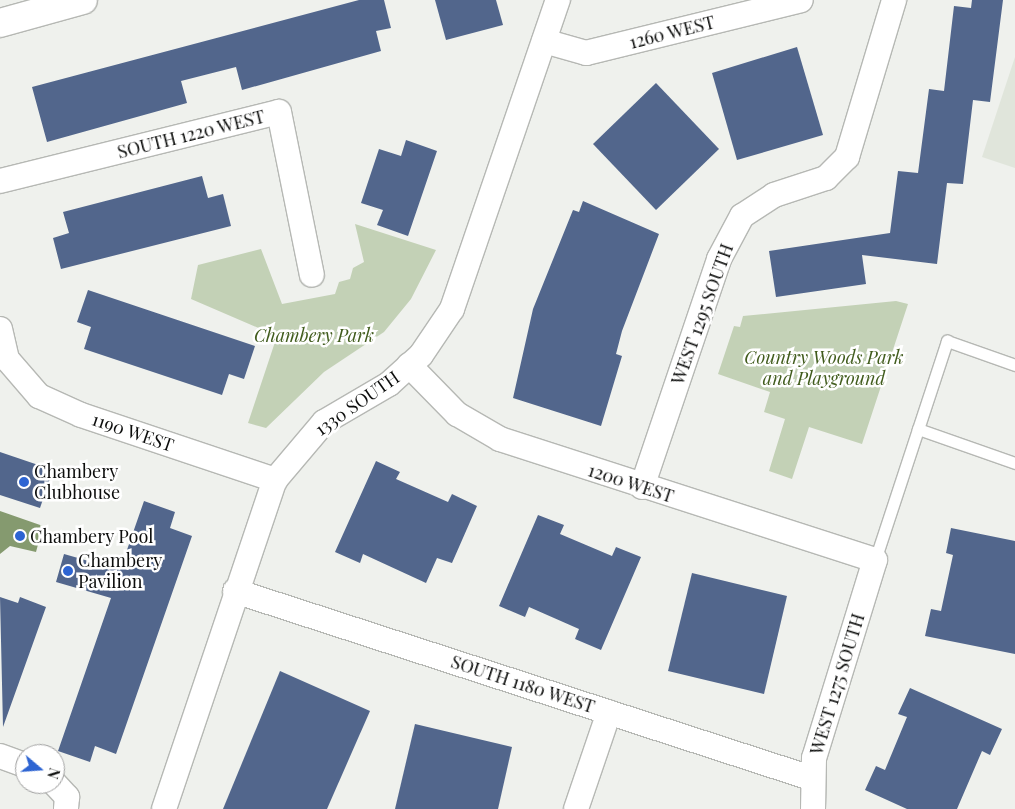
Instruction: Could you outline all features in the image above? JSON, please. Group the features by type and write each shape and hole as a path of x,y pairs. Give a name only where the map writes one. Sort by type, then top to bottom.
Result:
{"main road":[{"path":"0,23 83,0"}],"street":[{"name":"1330 SOUTH","path":"164,809 235,591 275,480 324,422 389,384 409,365 452,309 558,0"},
{"name":"1260 WEST","path":"544,41 586,53 801,0"},
{"name":"WEST 1295 SOUTH","path":"642,487 718,258 742,216 774,195 826,178 847,156 894,0"},
{"name":"SOUTH 1220 WEST","path":"0,181 279,112 312,275"},
{"path":"0,329 3,361"},
{"name":"1190 WEST","path":"3,361 39,396 275,480"},
{"name":"1200 WEST","path":"409,365 457,414 500,439 642,487 875,560"},
{"name":"WEST 1275 SOUTH","path":"813,809 811,778 875,560"},
{"name":"SOUTH 1180 WEST","path":"235,591 811,778"},
{"path":"576,809 609,712"},
{"path":"0,756 15,761"}],"lane":[{"path":"875,560 947,341 1015,365"},
{"path":"918,430 1015,463"}],"shaded area":[{"path":"1015,57 1015,168 982,157"},
{"name":"Chambery Pool","path":"0,511 43,526 36,552 10,546 0,554"}],"green space":[{"name":"Chambery Park","path":"355,224 436,250 411,299 384,332 324,372 266,428 248,423 277,336 191,299 198,265 261,249 282,304 335,294 339,282 350,279 353,268 364,262"},
{"name":"Country Woods Park and Playground","path":"896,301 908,304 862,444 809,427 792,479 769,471 785,419 764,412 770,392 718,374 734,326 740,327 743,316"}],"building":[{"path":"359,0 384,0 391,28 376,31 381,51 242,90 236,67 181,81 187,103 47,142 32,87"},
{"path":"435,0 496,0 503,25 446,40"},
{"path":"972,0 1003,0 990,102 973,100 963,184 947,183 937,264 862,255 866,284 776,297 769,251 890,233 898,171 918,173 929,89 944,91 954,6 971,8"},
{"path":"797,47 823,135 737,160 712,73"},
{"path":"656,83 719,149 656,210 593,144"},
{"path":"406,140 437,151 408,236 377,225 383,210 361,203 379,149 401,156"},
{"path":"202,176 208,198 223,194 231,226 61,269 53,238 69,233 63,212"},
{"path":"583,201 659,234 622,331 616,354 622,356 601,426 513,398 533,309 573,210 579,212"},
{"path":"88,290 255,346 244,379 229,374 222,395 84,349 91,327 77,322"},
{"name":"Chambery Clubhouse","path":"0,452 53,470 40,508 0,495"},
{"path":"376,461 400,472 396,479 448,502 452,494 477,506 452,563 437,558 426,583 363,554 360,563 335,552"},
{"path":"144,501 175,512 170,528 192,536 116,754 95,746 90,762 65,753 65,744 60,744 111,598 56,582 64,554 120,570"},
{"path":"538,515 564,525 560,534 612,556 616,547 641,557 601,650 575,639 579,629 529,607 525,617 499,606"},
{"path":"951,528 1015,541 1015,654 925,636 931,609 941,611 953,555 946,553"},
{"path":"692,573 787,596 764,694 668,671"},
{"path":"0,597 18,603 20,597 46,607 3,727"},
{"path":"280,671 370,711 327,809 223,809"},
{"path":"910,688 1002,729 990,755 982,751 957,809 907,809 865,790 876,766 885,770 907,717 898,714"},
{"path":"415,724 512,747 498,809 395,809"}],"place":[{"name":"Chambery Clubhouse","path":"24,482"},
{"name":"Chambery Pool","path":"20,536"},
{"name":"Chambery Pavilion","path":"68,571"}]}
